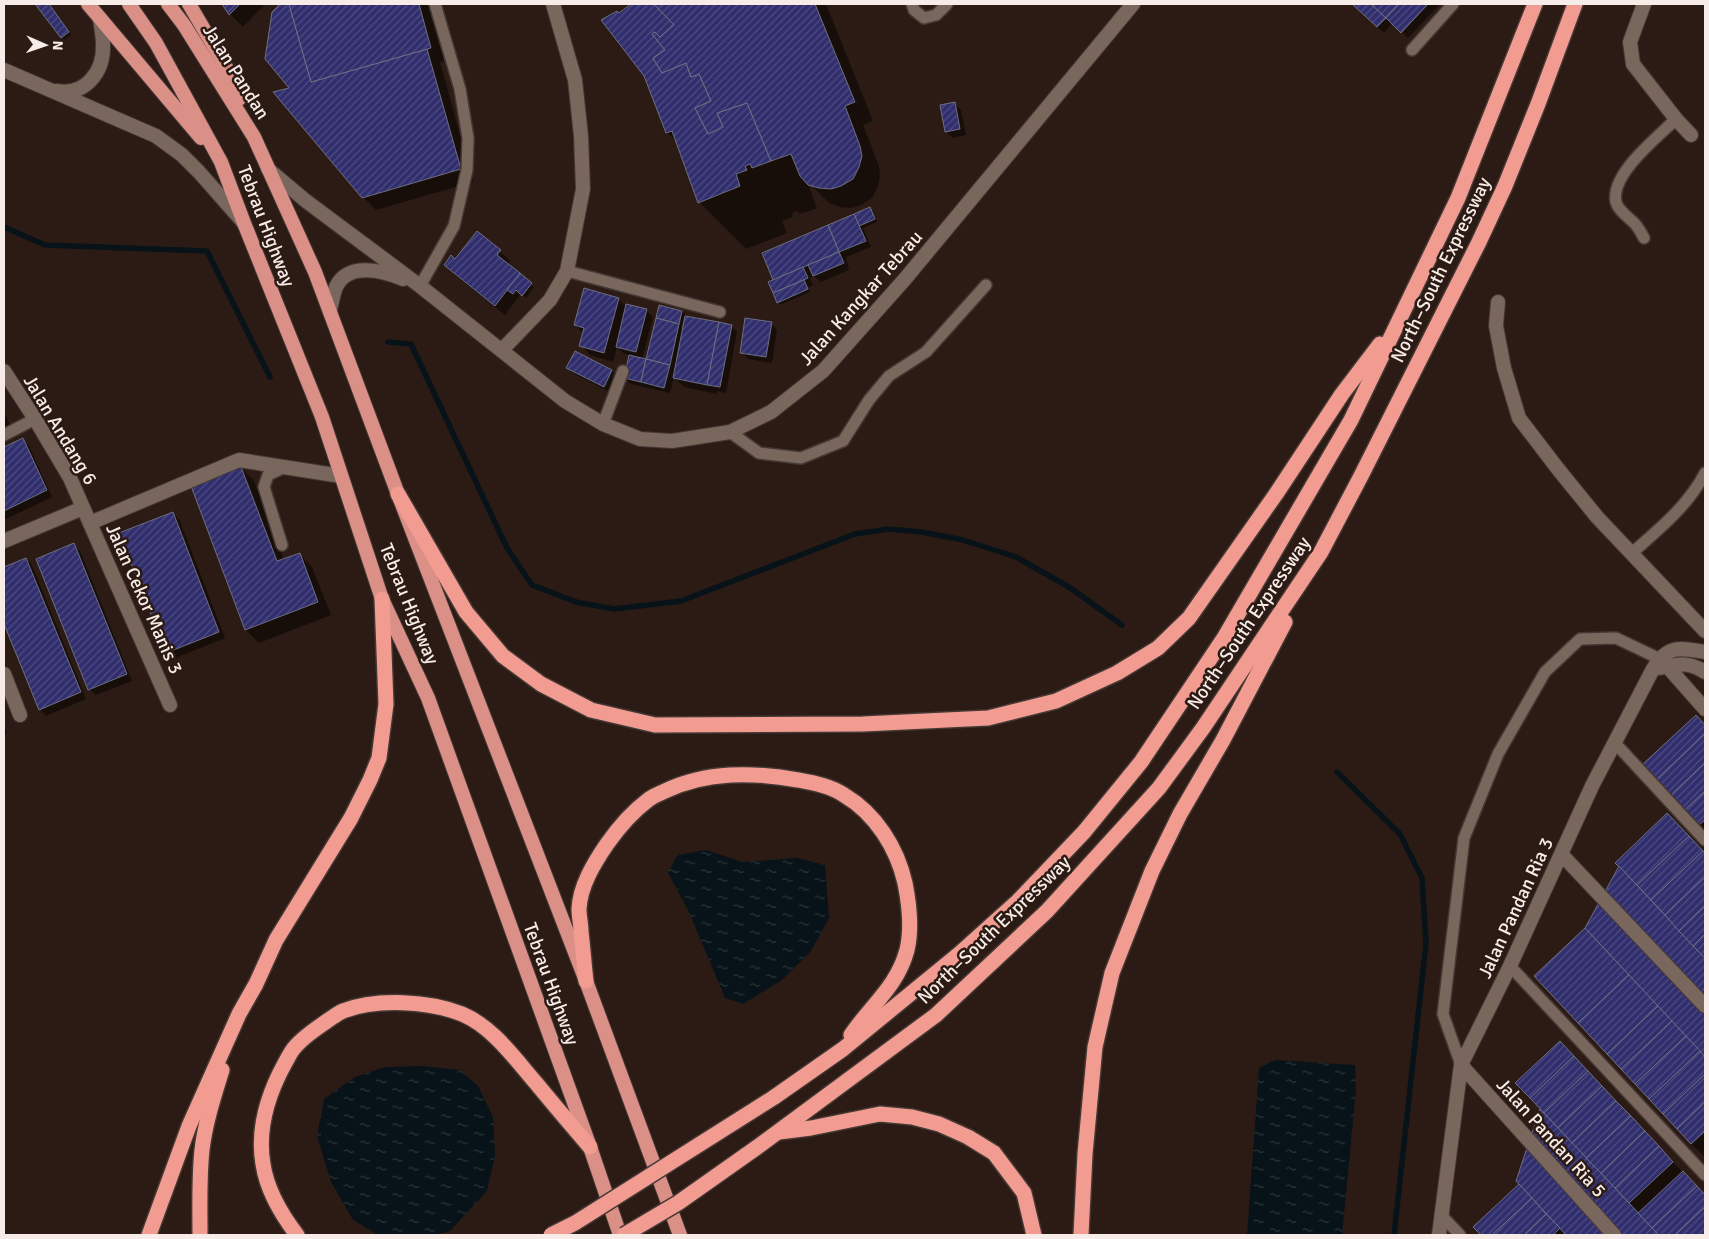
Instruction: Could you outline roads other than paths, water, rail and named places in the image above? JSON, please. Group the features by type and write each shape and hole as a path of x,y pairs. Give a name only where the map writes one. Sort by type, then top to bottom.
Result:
{"highway":[{"path":"88,4 221,162"},
{"name":"Tebrau Highway","path":"129,4 156,43 221,162 322,417 382,599 428,698 620,1235"},
{"name":"Jalan Pandan","path":"168,4 184,25 254,137"},
{"path":"189,4 226,67 254,137"},
{"name":"North–South Expressway","path":"551,1235 575,1223 773,1098 843,1049 959,954 1018,901 1084,832 1142,762 1224,638 1351,420 1458,198 1535,4"},
{"name":"North–South Expressway","path":"624,1235 678,1203 756,1148 936,1015 1047,911 1159,788 1203,728 1321,552 1479,242 1505,186 1575,4"},
{"name":"Tebrau Highway","path":"254,137 315,272 330,310 398,494 586,981 680,1235"},
{"path":"398,494 466,612 503,656 542,684 591,710 655,725 863,724 988,718 1056,701 1117,673 1158,648 1183,624 1271,502 1342,394 1400,319"},
{"path":"1081,1235 1085,1154 1095,1048 1112,973 1152,871 1180,814 1227,731 1321,552"},
{"path":"149,1235 189,1126 239,1014 256,984 276,940 351,818 379,758 386,704 382,599"},
{"path":"586,981 579,908 585,881 599,855 620,825 649,799 674,786 698,778 736,774 772,776 818,784 844,794 866,811 887,838 901,866 908,897 909,930 907,950 901,966 884,996 860,1022 843,1049"},
{"path":"297,1235 284,1218 271,1194 262,1165 262,1137 266,1105 278,1075 295,1046 343,1011 371,1004 406,1003 443,1008 463,1015 483,1027 506,1047 590,1147"},
{"path":"200,1235 202,1148 210,1113 239,1014"},
{"path":"777,1132 811,1128 880,1114 939,1124 968,1137 994,1153 1024,1193 1034,1235"}],"street":[{"path":"502,350 550,300 567,271 583,189 581,136 575,80 553,4"},
{"name":"Jalan Kangkar Tebrau","path":"268,168 306,201 420,286 565,401 603,424 640,439 672,441 730,432 771,412 823,371 912,272 1133,4"},
{"path":"1644,4 1630,42 1633,64 1676,120 1691,135"},
{"path":"52,90 61,92 78,89 87,86 93,79 100,66 102,55 100,18"},
{"path":"4,70 156,136 182,155 244,222"},
{"name":"Jalan Kangkar Tebrau","path":"330,310 337,286 348,275 363,270 387,273 420,286"},
{"path":"1498,302 1496,326 1504,368 1519,418 1598,517 1705,631"},
{"name":"Jalan Andang 6","path":"4,371 70,478 84,508"},
{"path":"90,523 239,460 341,476"},
{"path":"4,541 84,508"},
{"name":"Jalan Cekor Manis 3","path":"84,508 170,705"},
{"path":"1660,665 1670,650 1682,648 1705,652"},
{"path":"1660,665 1683,663 1705,672"},
{"path":"1660,665 1705,709"},
{"name":"Jalan Pandan Ria 3","path":"1439,1235 1461,1065 1510,966 1592,786 1660,665"},
{"path":"4,674 20,715"},
{"path":"1562,855 1705,1006"},
{"name":"Jalan Pandan Ria 5","path":"1461,1065 1614,1235"}],"lane":[{"path":"420,286 454,226 467,170 468,138 460,89 435,4"},
{"path":"912,4 914,10 924,18 936,15 947,4"},
{"path":"1412,50 1453,4"},
{"path":"1644,238 1635,224 1618,207 1616,201 1617,187 1624,171 1676,120"},
{"path":"567,271 720,312"},
{"path":"730,432 759,453 801,458 843,441 869,400 889,376 926,352 986,285"},
{"path":"603,424 623,371"},
{"path":"4,435 35,419"},
{"path":"282,545 264,487 268,475 285,467"},
{"path":"1632,553 1673,516 1705,474"},
{"path":"1461,1065 1444,1014 1464,838 1498,754 1545,672 1580,639 1616,638 1660,665"},
{"path":"1615,743 1705,840"},
{"path":"1510,966 1705,1175"},
{"path":"1441,1216 1460,1235"}],"water":[{"path":"706,850 743,862 798,858 825,865 829,918 811,951 782,980 743,1004 725,998 689,912 668,873 677,855"},
{"path":"1275,1060 1355,1065 1356,1091 1342,1235 1247,1235 1259,1068"},
{"path":"421,1066 460,1070 478,1086 493,1117 495,1156 487,1191 450,1231 434,1235 378,1235 353,1220 331,1182 317,1136 324,1099 355,1077 385,1067"}],"waterway":[{"path":"4,227 45,245 207,251 270,377"},
{"path":"388,342 411,344 507,548 532,585 576,602 614,609 681,601 855,534 888,529 922,532 963,540 1016,557 1069,587 1122,625"},
{"path":"1337,772 1400,834 1422,878 1426,943 1394,1235"}]}
